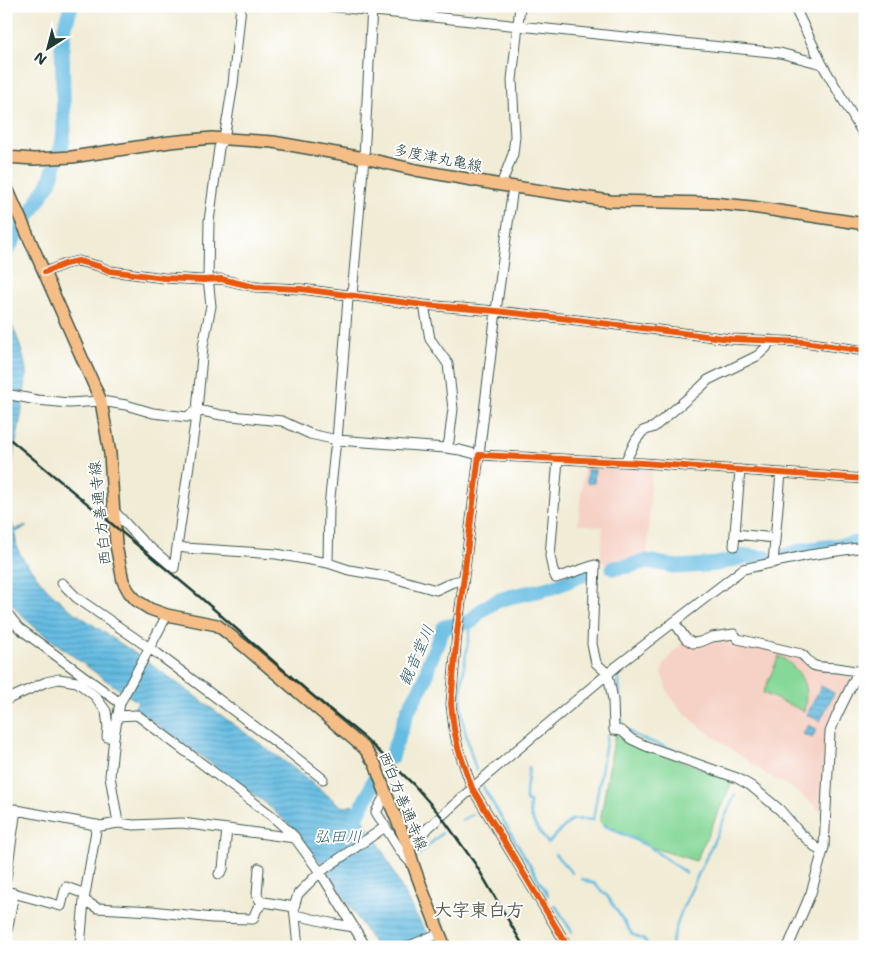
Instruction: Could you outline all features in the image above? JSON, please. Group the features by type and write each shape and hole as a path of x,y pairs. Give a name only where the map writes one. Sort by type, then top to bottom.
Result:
{"main road":[{"name":"多度津丸亀線","path":"6,157 34,159 72,157 170,142 222,138 273,142 501,185 610,201 712,203 865,224"},
{"name":"西白方善通寺線","path":"6,186 101,401 110,454 116,544 123,582 137,601 150,609 167,615 216,625 245,647 365,749 375,764 408,846 438,934 446,947"}],"street":[{"path":"115,512 141,540 174,568 197,410 203,346 211,306 208,280 210,221 219,148 225,133 233,84 241,6"},
{"path":"327,6 372,9 780,53 822,64"},
{"path":"501,185 513,154 515,136 512,80 520,6"},
{"path":"794,6 822,64 865,137"},
{"path":"328,563 329,507 337,440 348,299 352,295 364,158 372,9"},
{"path":"513,187 462,580 451,704 458,748 472,788 568,947"},
{"path":"44,272 78,261 110,271 164,278 221,279 255,288 300,289 424,305 496,311 730,339 804,342 865,350"},
{"path":"424,305 430,339 448,364 453,409 449,441 446,448"},
{"path":"625,462 636,440 644,431 654,427 708,380 757,356 766,348 770,340"},
{"path":"6,394 37,400 69,403 101,401 126,405 153,413 187,417 197,410 221,415 282,422 310,434 337,440 446,448 479,455 625,462 865,479"},
{"path":"558,459 550,556 552,571 556,578 596,565 592,644 596,662 608,674 613,700 614,730 622,731 631,739 646,746 736,778 751,786 780,810 798,831 822,853"},
{"path":"734,546 740,470"},
{"path":"773,563 782,473"},
{"path":"735,534 775,538"},
{"path":"178,546 276,554 328,563 349,570 390,577 436,590 452,582 462,580"},
{"path":"408,846 549,722 743,569 809,555 865,547"},
{"path":"62,583 77,598 148,652 158,654 323,779"},
{"path":"6,612 19,628 120,703"},
{"path":"118,822 110,776 120,703 167,615"},
{"path":"674,622 686,639 693,644 712,637 734,634 738,639 801,654 806,657 809,663 815,666 861,671 830,732 824,847 811,893 788,947"},
{"path":"6,700 46,682 59,679 77,682 95,696 106,711 107,737 114,737"},
{"path":"117,716 136,715 272,816 295,838 320,872 366,947"},
{"path":"386,794 376,812 401,852 414,866"},
{"path":"6,808 102,826"},
{"path":"6,879 16,809"},
{"path":"80,947 85,897 97,825 102,826 118,822 134,825 182,823 295,838"},
{"path":"298,947 294,911 298,894 320,872 385,826"},
{"path":"219,874 223,869 227,829"},
{"path":"260,868 257,895 262,904"},
{"path":"6,937 10,892 61,906 66,887 85,897 97,908 152,911 212,918 253,919 257,909 264,902 335,924 354,927"},
{"path":"407,947 438,934"}],"shaded area":[{"path":"584,465 652,468 647,558 607,565 600,561 603,527 578,524"},
{"path":"730,638 748,646 801,657 807,667 811,669 835,670 850,676 851,679 828,727 824,743 821,812 789,786 769,776 703,729 680,709 668,693 662,675 663,667 672,653 685,641"}],"green space":[{"path":"779,656 793,666 802,679 806,693 804,711 763,693"},
{"path":"615,734 632,744 733,780 696,861 650,847 600,822"}],"water":[{"name":"弘田川","path":"6,312 21,349 26,374 22,411 12,462 9,497 10,514 14,530 26,525 26,527 15,533 17,548 23,559 48,590 68,608 151,664 292,767 341,806 353,805 361,813 369,831 377,840 434,947 376,947 330,875 295,830 263,801 134,708 138,702 41,632 25,619 12,604 6,595"},
{"path":"587,469 595,470 594,483 587,483"},
{"path":"821,686 834,693 820,721 807,715"},
{"path":"808,725 817,729 812,738 803,734"}],"waterway":[{"path":"6,252 49,183 62,145 64,130 62,45 71,6"},
{"name":"観音堂川","path":"783,556 804,550 865,542"},
{"name":"観音堂川","path":"613,568 647,561 678,567 717,564 746,556 767,558"},
{"name":"観音堂川","path":"392,757 408,710 425,680 429,663 444,627 472,621 479,612 508,597 553,587 589,572"},
{"path":"472,621 463,671 461,696 463,721 476,770"},
{"path":"618,673 621,717 624,727 643,739 719,767"},
{"path":"529,767 526,801 530,802 534,824 548,843 571,820 593,820 607,736"},
{"name":"観音堂川","path":"350,829 369,793 373,781"},
{"path":"483,787 548,895"},
{"path":"670,947 681,912 735,795"},
{"path":"462,820 473,814"},
{"path":"793,819 808,834"},
{"path":"603,825 648,846 686,873"},
{"path":"416,857 442,833"},
{"path":"555,854 572,873"},
{"path":"582,879 595,884 608,897 632,934 644,940 649,947"},
{"path":"555,905 572,932"},
{"path":"438,914 453,947"}],"railway":[{"path":"6,436 201,598 311,694 365,738 414,785 441,816 476,865 524,947"}],"cycle path":[{"path":"45,272 78,261 110,271 164,278 221,279 255,287 301,289 424,305 569,319 730,339 804,342 865,351"},
{"path":"568,947 472,788 458,748 454,729 451,704 457,633 479,455 643,463 865,479"}],"district":[{"name":"大字東白方","path":"479,910"}]}
